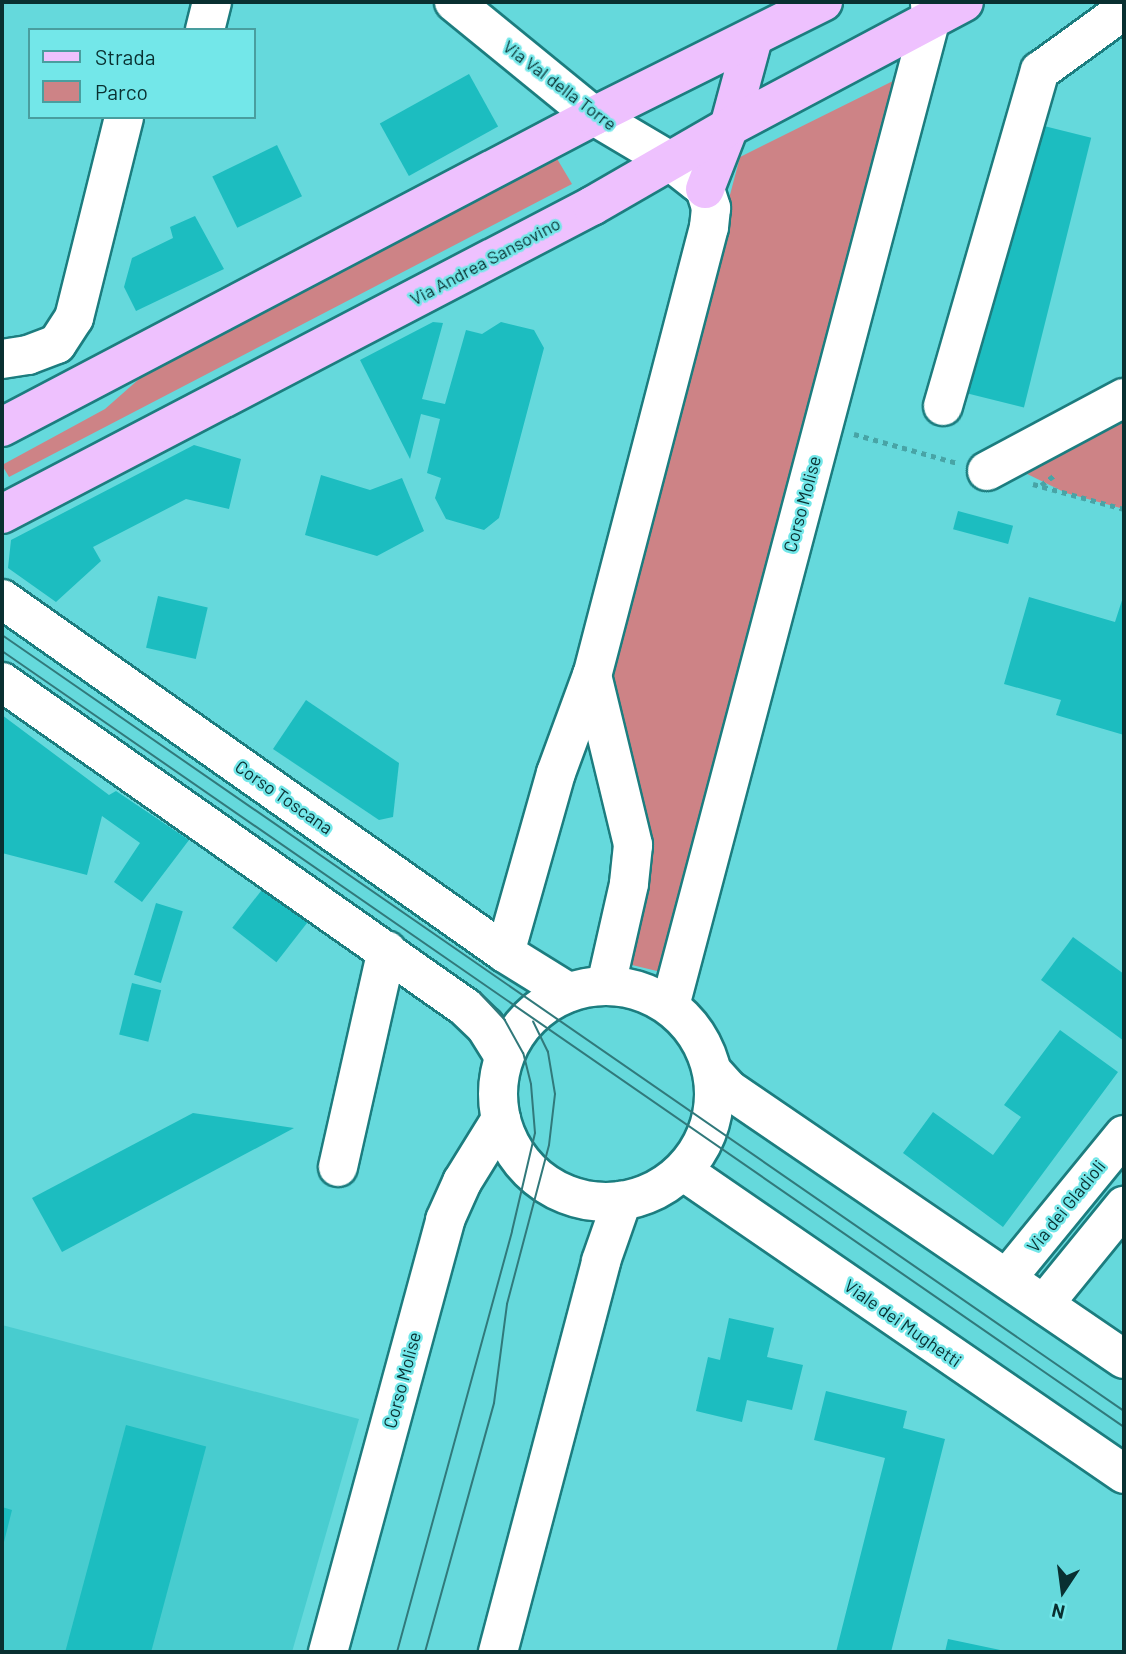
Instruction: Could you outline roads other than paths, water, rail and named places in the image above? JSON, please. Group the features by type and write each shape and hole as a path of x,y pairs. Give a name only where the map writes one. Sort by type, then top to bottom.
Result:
{"main road":[{"path":"2,427 594,116 823,2"},
{"name":"Via Andrea Sansovino","path":"2,514 580,212 942,7"},
{"path":"705,189 729,127 753,38"}],"street":[{"path":"206,28 212,2"},
{"name":"Via Val della Torre","path":"454,2 594,116 670,161"},
{"name":"Corso Molise","path":"670,1006 942,7"},
{"path":"943,406 1040,71 1124,10"},
{"path":"2,359 28,355 57,344 74,318 124,119"},
{"path":"505,953 556,773 592,675 709,227 711,208 705,189 670,161"},
{"path":"987,471 1124,398"},
{"name":"Corso Toscana","path":"2,599 505,953 568,992"},
{"path":"592,675 607,750 633,845 629,884 606,985"},
{"path":"2,682 465,1007 485,1026 504,1056"},
{"path":"338,1167 387,950"},
{"path":"606,985 640,993 670,1006 697,1035 712,1071 715,1094 709,1127 697,1153 682,1171 655,1190 622,1201 588,1200 563,1192 544,1181 520,1158 501,1119 496,1091 504,1056 528,1017 568,992 606,985"},
{"path":"712,1071 728,1089 1124,1359"},
{"name":"Corso Molise","path":"328,1652 445,1220 462,1182 501,1119"},
{"name":"Via dei Gladioli","path":"1007,1278 1124,1135"},
{"name":"Viale dei Mughetti","path":"682,1171 1124,1475"},
{"path":"498,1652 601,1261 622,1201"},
{"path":"1044,1304 1124,1206"}],"tram line":[{"path":"2,635 1124,1411"},
{"path":"2,651 1124,1427"},
{"path":"397,1652 512,1231 535,1133 531,1084 523,1053 505,1020 480,993"},
{"path":"425,1652 494,1403 507,1304 549,1145 555,1094 548,1052 533,1021"}]}
